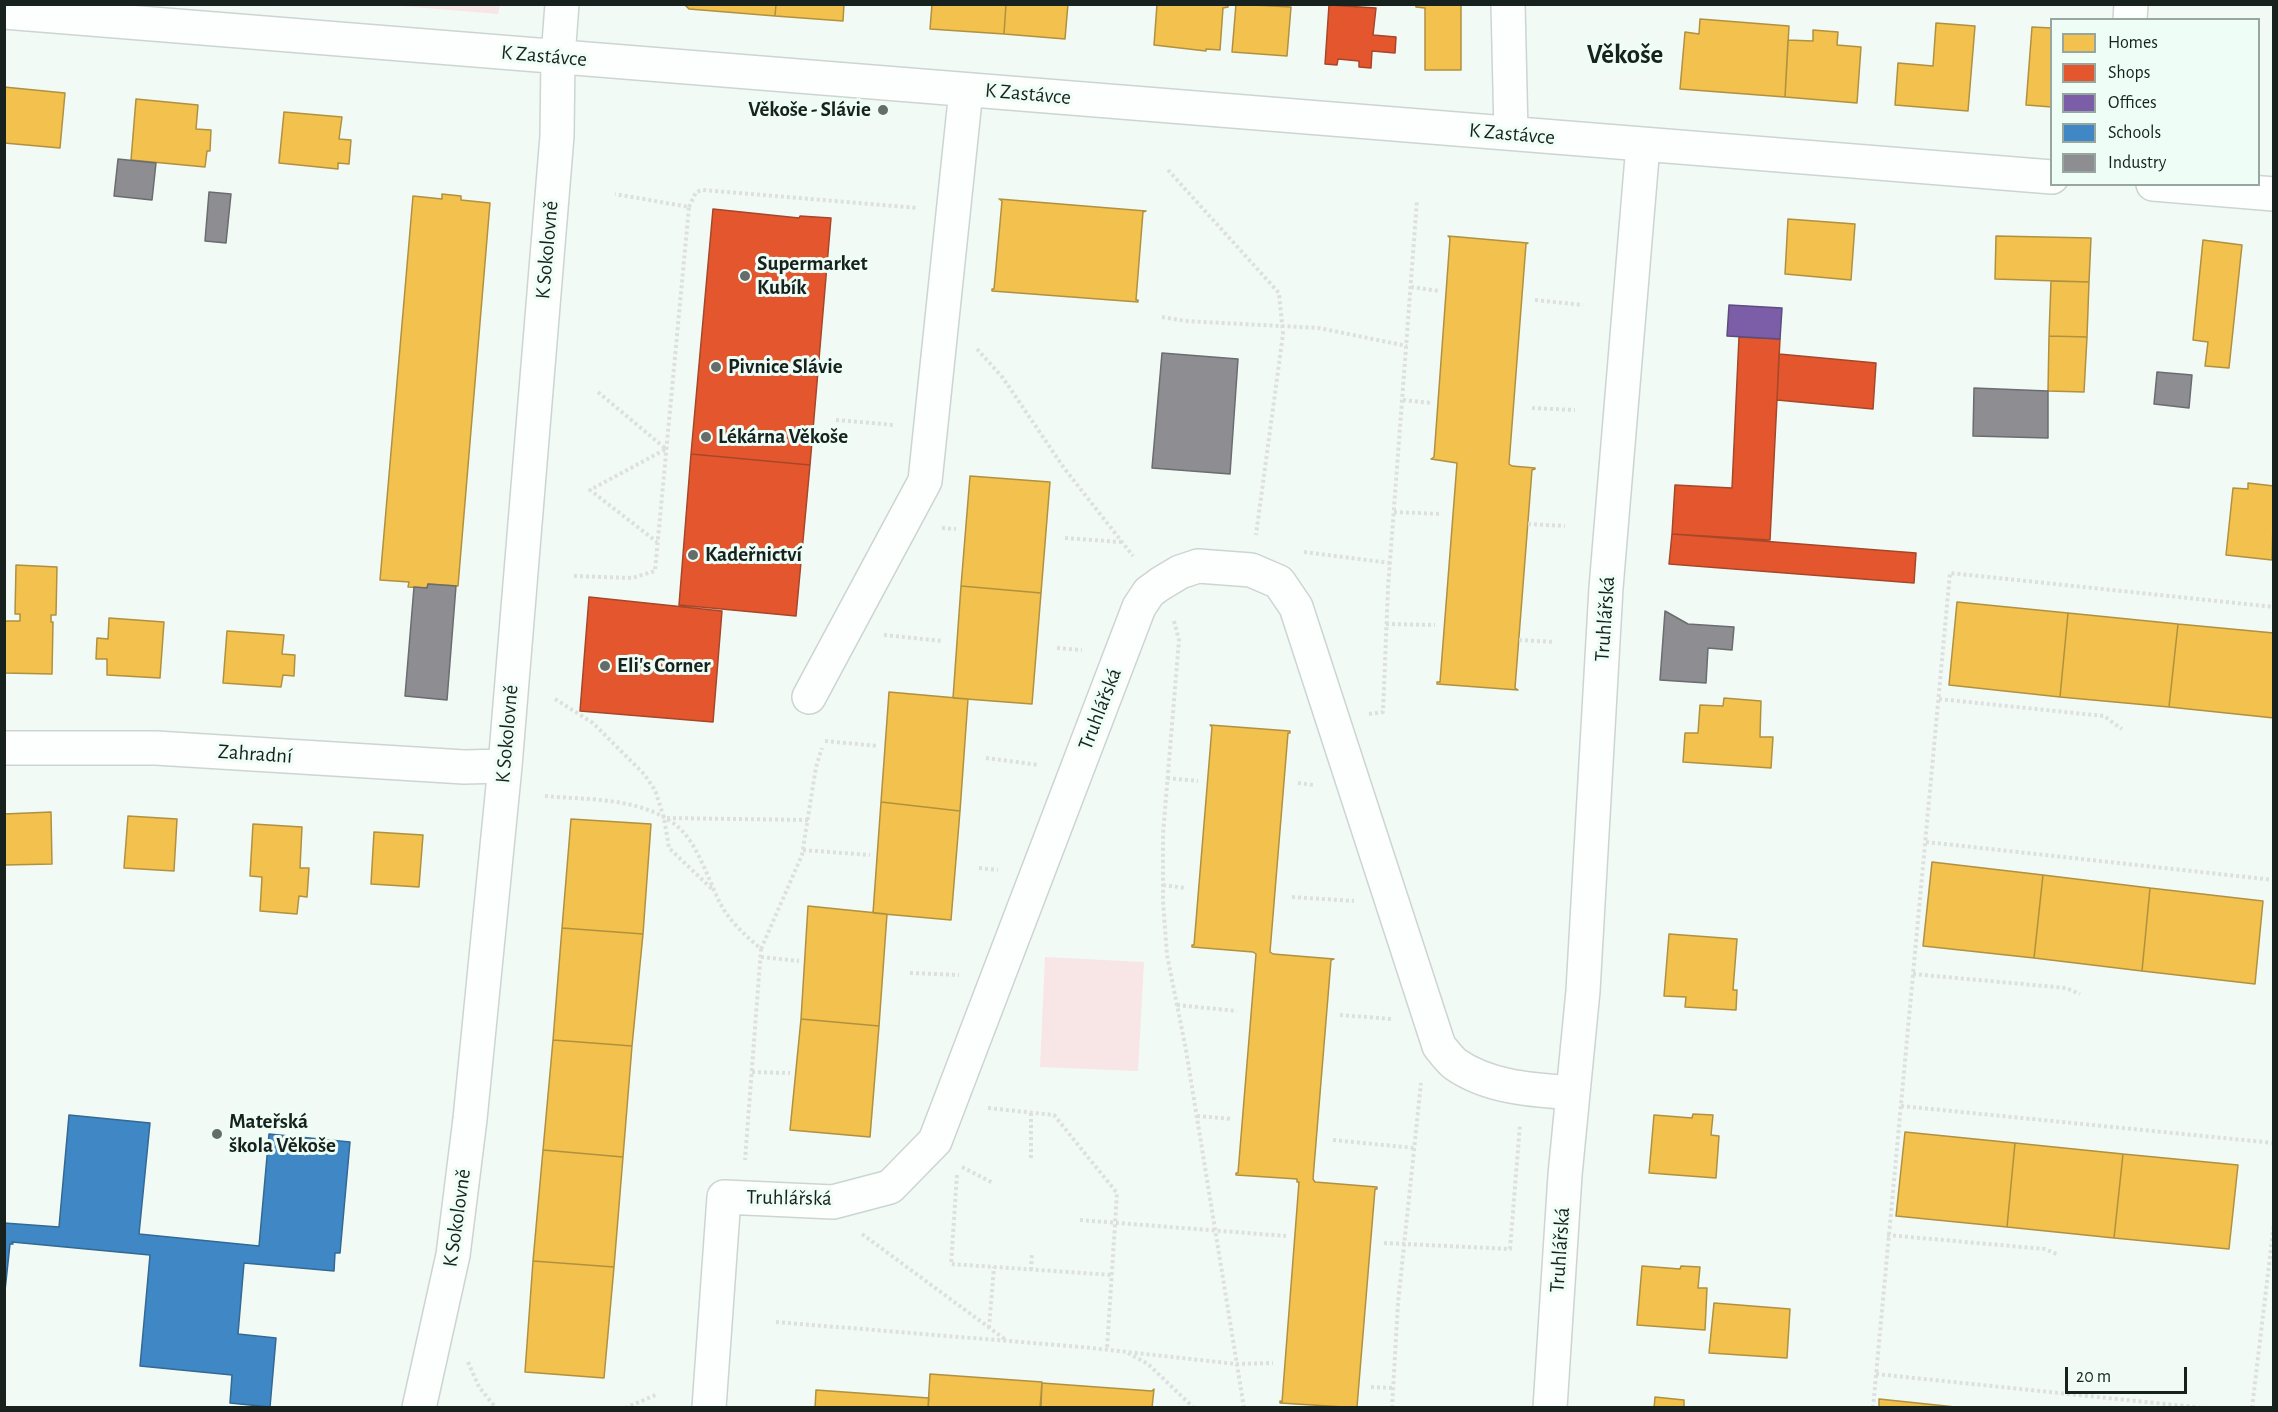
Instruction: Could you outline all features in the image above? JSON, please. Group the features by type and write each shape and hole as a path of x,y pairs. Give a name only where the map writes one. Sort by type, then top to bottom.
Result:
{"street":[{"name":"K Sokolovně","path":"418,1407 453,1256 470,1119 504,766 557,136 558,57 562,4"},
{"path":"1508,4 1511,133"},
{"name":"K Zastávce","path":"4,12 2050,177"},
{"path":"809,697 925,481 966,90"},
{"name":"Truhlářská","path":"1550,1407 1565,1175 1584,982 1606,588 1643,145"},
{"path":"2177,186 2274,194"},
{"name":"Truhlářská","path":"709,1407 724,1197 833,1202 890,1187 935,1141 1139,607 1149,592 1180,572 1198,566 1251,570 1279,582 1296,607 1439,1046 1454,1063 1498,1083 1573,1093"},
{"name":"Zahradní","path":"4,748 156,748 464,767 504,766"}],"path":[{"path":"1168,170 1280,293 1283,334 1256,537"},
{"path":"574,576 632,578 655,571 688,207 696,192 703,190 927,208"},
{"path":"615,194 688,207"},
{"path":"1361,715 1383,712 1390,563 1418,200"},
{"path":"1411,287 1439,291"},
{"path":"1535,300 1582,305"},
{"path":"944,309 1003,378 1064,468 1121,542 1138,560"},
{"path":"1162,317 1185,321 1319,328 1407,346"},
{"path":"598,392 666,449"},
{"path":"1403,399 1431,403"},
{"path":"1532,408 1575,410"},
{"path":"836,420 931,429"},
{"path":"657,542 590,490 666,449"},
{"path":"1394,512 1442,514"},
{"path":"1528,524 1565,526"},
{"path":"1065,538 1121,542"},
{"path":"1296,551 1390,563"},
{"path":"1873,1407 1887,1235 1950,573 2274,607"},
{"path":"1160,584 1168,597 1179,640 1163,834 1167,955 1197,1116 1236,1364 1245,1407"},
{"path":"1386,624 1435,626"},
{"path":"875,635 943,640"},
{"path":"1519,640 1555,642"},
{"path":"1057,648 1090,651"},
{"path":"555,699 593,723 644,774 655,790 664,818 669,848 715,891"},
{"path":"1939,699 2104,716 2122,729"},
{"path":"825,741 878,746"},
{"path":"745,1164 761,949 803,850 816,767 822,748"},
{"path":"986,758 1046,766"},
{"path":"1167,778 1198,781"},
{"path":"545,796 623,804 657,813 678,826 698,853 720,903 745,935 761,949"},
{"path":"664,818 807,820"},
{"path":"1926,842 2274,880"},
{"path":"803,850 870,855"},
{"path":"1163,885 1185,888"},
{"path":"1292,897 1365,902"},
{"path":"761,957 799,961"},
{"path":"910,973 964,975"},
{"path":"1913,974 2066,988 2080,994"},
{"path":"1177,1005 1237,1011"},
{"path":"1340,1015 1403,1020"},
{"path":"752,1072 790,1073"},
{"path":"1392,1407 1404,1244 1421,1074"},
{"path":"1384,1243 1510,1249 1523,1088"},
{"path":"1901,1106 2274,1143"},
{"path":"984,1107 1054,1115 1117,1193 1107,1349"},
{"path":"1031,1112 1031,1158"},
{"path":"1197,1116 1232,1119"},
{"path":"1333,1140 1414,1148"},
{"path":"993,1183 958,1166 951,1264 1112,1275"},
{"path":"1080,1220 1287,1236"},
{"path":"2252,1407 2274,1223"},
{"path":"862,1234 1007,1341"},
{"path":"1887,1235 2045,1249 2059,1256"},
{"path":"1031,1270 1032,1253"},
{"path":"989,1328 994,1267"},
{"path":"776,1322 1107,1349 1236,1364 1273,1363"},
{"path":"1124,1351 1148,1364 1194,1407"},
{"path":"465,1356 479,1387 496,1407"},
{"path":"1876,1374 2204,1407"},
{"path":"1371,1387 1393,1388"},
{"path":"625,1407 658,1394"}],"shaded area":[{"path":"390,5 500,5 498,14"},
{"path":"1045,957 1144,962 1138,1071 1040,1067"}],"building: Homes":[{"path":"684,4 776,4 775,16 689,9"},
{"path":"776,4 844,4 843,21 775,16"},
{"path":"932,4 1006,4 1004,34 930,29"},
{"path":"1006,4 1068,4 1065,39 1004,34"},
{"path":"1157,4 1228,4 1228,7 1223,8 1220,50 1206,49 1206,51 1154,45"},
{"path":"1236,4 1291,7 1287,56 1232,52"},
{"path":"1416,4 1461,4 1461,70 1425,70 1425,8 1416,7"},
{"path":"1700,19 1789,26 1785,97 1680,89 1685,32 1699,34"},
{"path":"1936,23 1975,26 1968,111 1895,105 1898,63 1933,66"},
{"path":"2032,27 2050,28 2050,107 2026,105"},
{"path":"1813,30 1838,32 1837,45 1861,47 1857,103 1785,97 1788,40 1813,41"},
{"path":"4,87 65,93 60,148 4,143"},
{"path":"136,99 198,105 196,129 211,130 210,151 207,151 205,167 131,160"},
{"path":"284,112 342,117 339,139 351,140 349,164 338,163 338,169 279,163"},
{"path":"442,194 461,196 461,200 490,203 458,586 428,584 427,588 408,587 409,582 380,580 413,196 442,199"},
{"path":"999,199 1146,211 1143,212 1136,300 1138,302 992,291 1002,201"},
{"path":"1788,219 1855,224 1851,280 1785,274"},
{"path":"1448,236 1528,243 1526,244 1509,464 1535,468 1532,470 1515,688 1518,690 1437,684 1440,682 1457,463 1431,459 1434,457 1450,238"},
{"path":"1996,236 2091,238 2089,282 1995,279"},
{"path":"2203,240 2242,245 2229,368 2205,366 2208,342 2193,340"},
{"path":"2051,281 2089,282 2087,337 2049,336"},
{"path":"2049,336 2087,337 2084,392 2048,391"},
{"path":"970,476 1050,482 1041,593 961,586"},
{"path":"2248,483 2274,486 2272,560 2226,555 2233,488 2248,489"},
{"path":"16,565 57,567 56,615 51,615 51,622 53,622 52,674 4,673 4,621 20,621 20,614 15,614"},
{"path":"961,586 1041,593 1032,704 953,698"},
{"path":"1957,602 2068,613 2060,697 1949,685"},
{"path":"2068,613 2178,624 2169,707 2060,697"},
{"path":"109,618 164,622 160,678 107,675 107,659 96,659 97,638 108,639"},
{"path":"2178,624 2274,633 2274,718 2169,707"},
{"path":"227,631 284,635 282,654 295,655 294,676 283,675 281,687 223,683"},
{"path":"889,692 968,699 960,811 881,802"},
{"path":"1724,698 1761,701 1760,737 1773,737 1771,768 1683,762 1685,733 1698,733 1700,705 1723,706"},
{"path":"1210,725 1290,731 1288,733 1270,952 1334,959 1331,960 1313,1179 1315,1182 1377,1187 1375,1189 1357,1407 1360,1408 1280,1403 1282,1402 1299,1182 1297,1179 1236,1175 1238,1173 1256,954 1192,947 1194,945 1212,727"},
{"path":"881,802 960,811 951,920 873,913"},
{"path":"51,812 52,864 4,865 4,814"},
{"path":"128,816 177,819 174,871 124,868"},
{"path":"571,819 651,824 643,934 562,928"},
{"path":"253,824 302,827 300,868 309,868 307,897 299,896 297,914 260,911 262,877 250,876"},
{"path":"374,832 423,835 419,887 371,884"},
{"path":"1932,862 2043,875 2034,958 1923,946"},
{"path":"2043,875 2150,888 2142,971 2034,958"},
{"path":"2150,888 2263,901 2255,984 2142,971"},
{"path":"808,906 887,914 879,1026 801,1019"},
{"path":"562,928 643,934 632,1046 553,1040"},
{"path":"1669,934 1737,939 1733,990 1737,990 1736,1010 1685,1007 1686,997 1664,996"},
{"path":"801,1019 879,1026 870,1137 790,1130"},
{"path":"553,1040 632,1046 623,1157 543,1150"},
{"path":"1693,1114 1713,1115 1711,1135 1719,1136 1716,1178 1649,1173 1654,1115 1692,1118"},
{"path":"1905,1132 2015,1143 2007,1227 1896,1216"},
{"path":"2015,1143 2123,1154 2114,1238 2007,1227"},
{"path":"543,1150 623,1157 614,1267 533,1261"},
{"path":"2123,1154 2238,1165 2229,1249 2114,1238"},
{"path":"533,1261 614,1267 604,1378 525,1372"},
{"path":"1642,1266 1680,1269 1681,1266 1700,1267 1698,1288 1707,1288 1705,1330 1637,1325"},
{"path":"1714,1303 1790,1309 1787,1358 1709,1353"},
{"path":"930,1374 1042,1382 1040,1408 928,1408"},
{"path":"1042,1383 1152,1391 1154,1389 1152,1408 1041,1408"},
{"path":"816,1390 929,1398 928,1408 815,1408"},
{"path":"1655,1397 1684,1400 1684,1408 1654,1408"},
{"path":"1879,1399 1965,1408 1879,1408"}],"building: Shops":[{"path":"1329,5 1376,8 1373,35 1396,37 1395,53 1372,51 1371,68 1359,67 1359,61 1338,59 1337,65 1325,64"},
{"path":"713,209 799,218 800,216 831,218 810,465 691,454"},
{"path":"1739,337 1780,339 1770,540 1672,534 1675,485 1732,488"},
{"path":"1779,354 1876,363 1873,409 1777,400"},
{"path":"691,454 810,465 796,616 679,605"},
{"path":"1672,534 1916,553 1914,583 1669,564"},
{"path":"589,597 722,611 713,722 580,711"}],"building: Offices":[{"path":"1729,305 1782,308 1780,339 1727,336"}],"building: Schools":[{"path":"69,1115 150,1123 139,1234 259,1246 269,1134 350,1142 340,1253 335,1253 334,1271 244,1263 238,1334 276,1338 270,1407 230,1403 232,1375 140,1366 150,1255 12,1242 4,1300 4,1223 59,1227"}],"building: Industry":[{"path":"118,159 156,163 152,200 114,196"},
{"path":"209,192 231,194 226,243 205,241"},
{"path":"1162,353 1238,359 1230,474 1152,468"},
{"path":"2157,372 2192,375 2189,408 2154,404"},
{"path":"1974,388 2048,391 2048,438 1973,436"},
{"path":"428,584 456,586 447,700 405,696 414,587 427,588"},
{"path":"1665,611 1688,624 1734,627 1732,650 1708,648 1706,683 1660,680"}],"place":[{"name":"Věkoše - Slávie","path":"883,110"},
{"name":"Supermarket Kubík","path":"745,276"},
{"name":"Pivnice Slávie","path":"716,367"},
{"name":"Lékárna Věkoše","path":"706,437"},
{"name":"Kadeřnictví","path":"693,555"},
{"name":"Eli's Corner","path":"605,666"},
{"name":"Mateřská škola Věkoše","path":"217,1134"}],"district":[{"name":"Věkoše","path":"1625,55"}]}
